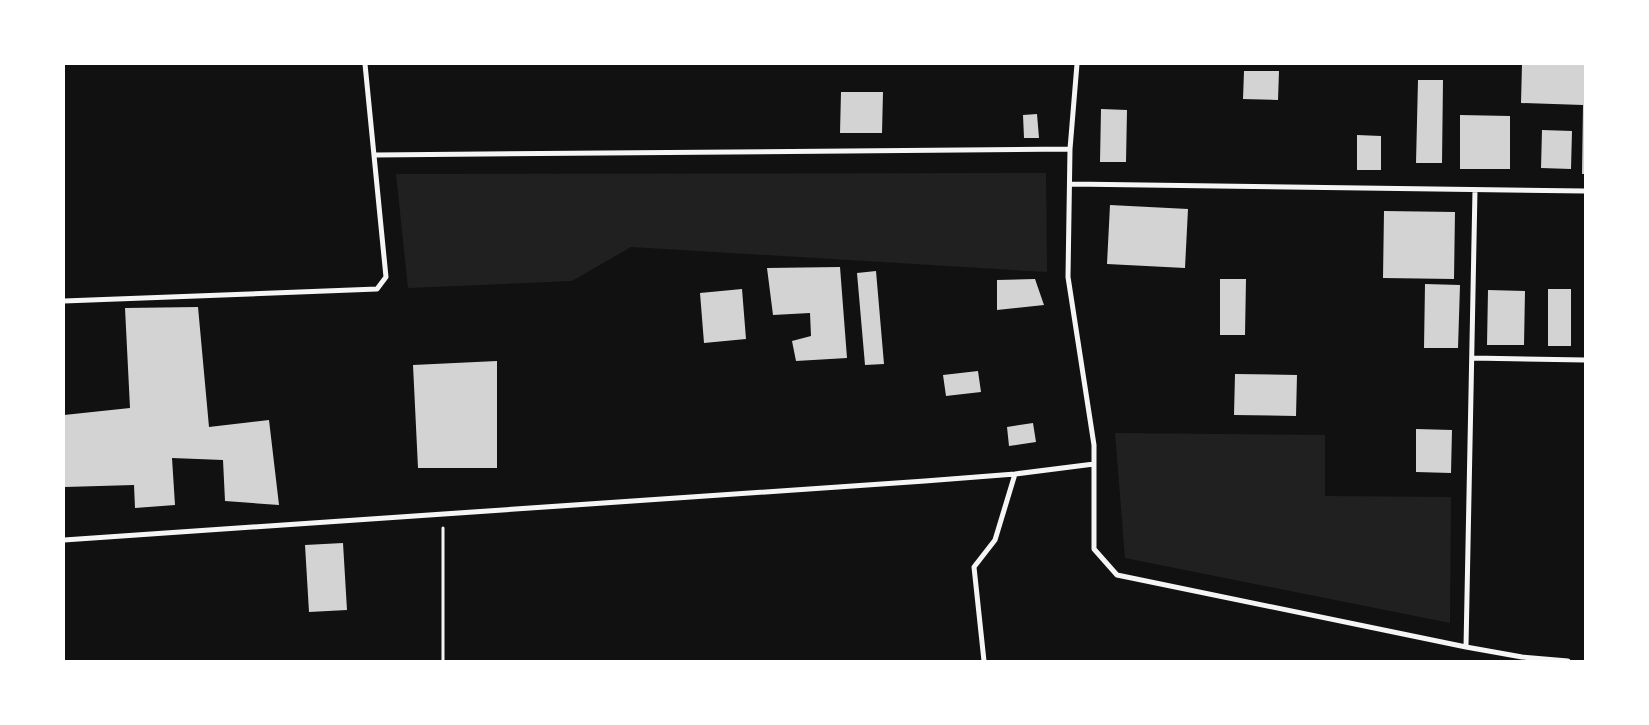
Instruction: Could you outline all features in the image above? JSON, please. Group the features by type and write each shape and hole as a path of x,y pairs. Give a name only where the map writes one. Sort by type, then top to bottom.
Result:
{"street":[{"path":"64,301 377,289 386,277 365,64"},
{"path":"1077,64 1070,149 1071,184 1068,277 1094,445 1094,549 1117,575 1522,659 1568,661"},
{"path":"375,155 1070,149"},
{"path":"1071,184 1585,191"},
{"path":"1466,647 1475,190"},
{"path":"1472,358 1585,360"},
{"path":"64,540 443,512 1015,474 1094,464"},
{"path":"984,661 974,567 995,540 1015,474"}],"path":[{"path":"443,512 443,661"}],"shaded area":[{"path":"1046,173 1047,272 631,247 572,281 408,288 396,174"},
{"path":"1115,433 1325,435 1325,496 1451,497 1450,623 1125,558"}],"building":[{"path":"1522,64 1585,65 1585,174 1582,174 1583,105 1521,103"},
{"path":"1244,71 1279,71 1278,100 1243,99"},
{"path":"1418,80 1443,80 1442,163 1416,163"},
{"path":"841,92 883,92 882,133 840,133"},
{"path":"1101,109 1127,110 1126,162 1100,162"},
{"path":"1037,114 1039,138 1024,138 1023,115"},
{"path":"1460,115 1510,116 1510,169 1460,169"},
{"path":"1542,130 1572,131 1571,169 1541,168"},
{"path":"1357,135 1381,136 1381,170 1357,170"},
{"path":"1110,205 1188,209 1185,268 1107,264"},
{"path":"1384,211 1455,212 1454,279 1383,278"},
{"path":"840,267 847,358 796,361 792,341 811,336 810,313 773,315 767,268"},
{"path":"876,271 884,364 865,365 857,273"},
{"path":"1035,279 1044,305 997,310 997,280"},
{"path":"1220,279 1246,279 1245,335 1220,335"},
{"path":"1425,284 1460,285 1458,348 1424,348"},
{"path":"742,289 746,339 704,343 700,293"},
{"path":"1548,289 1571,289 1571,346 1548,346"},
{"path":"1488,290 1525,291 1524,345 1487,345"},
{"path":"198,307 209,427 269,420 279,505 225,501 223,460 172,458 175,505 135,508 134,485 65,487 64,415 130,408 125,308"},
{"path":"497,361 497,468 418,468 413,365"},
{"path":"978,371 981,392 946,396 943,375"},
{"path":"1235,374 1297,375 1296,416 1234,415"},
{"path":"1033,423 1036,442 1009,446 1007,427"},
{"path":"1416,429 1452,430 1451,473 1416,472"},
{"path":"343,543 347,610 309,612 305,545"}]}
